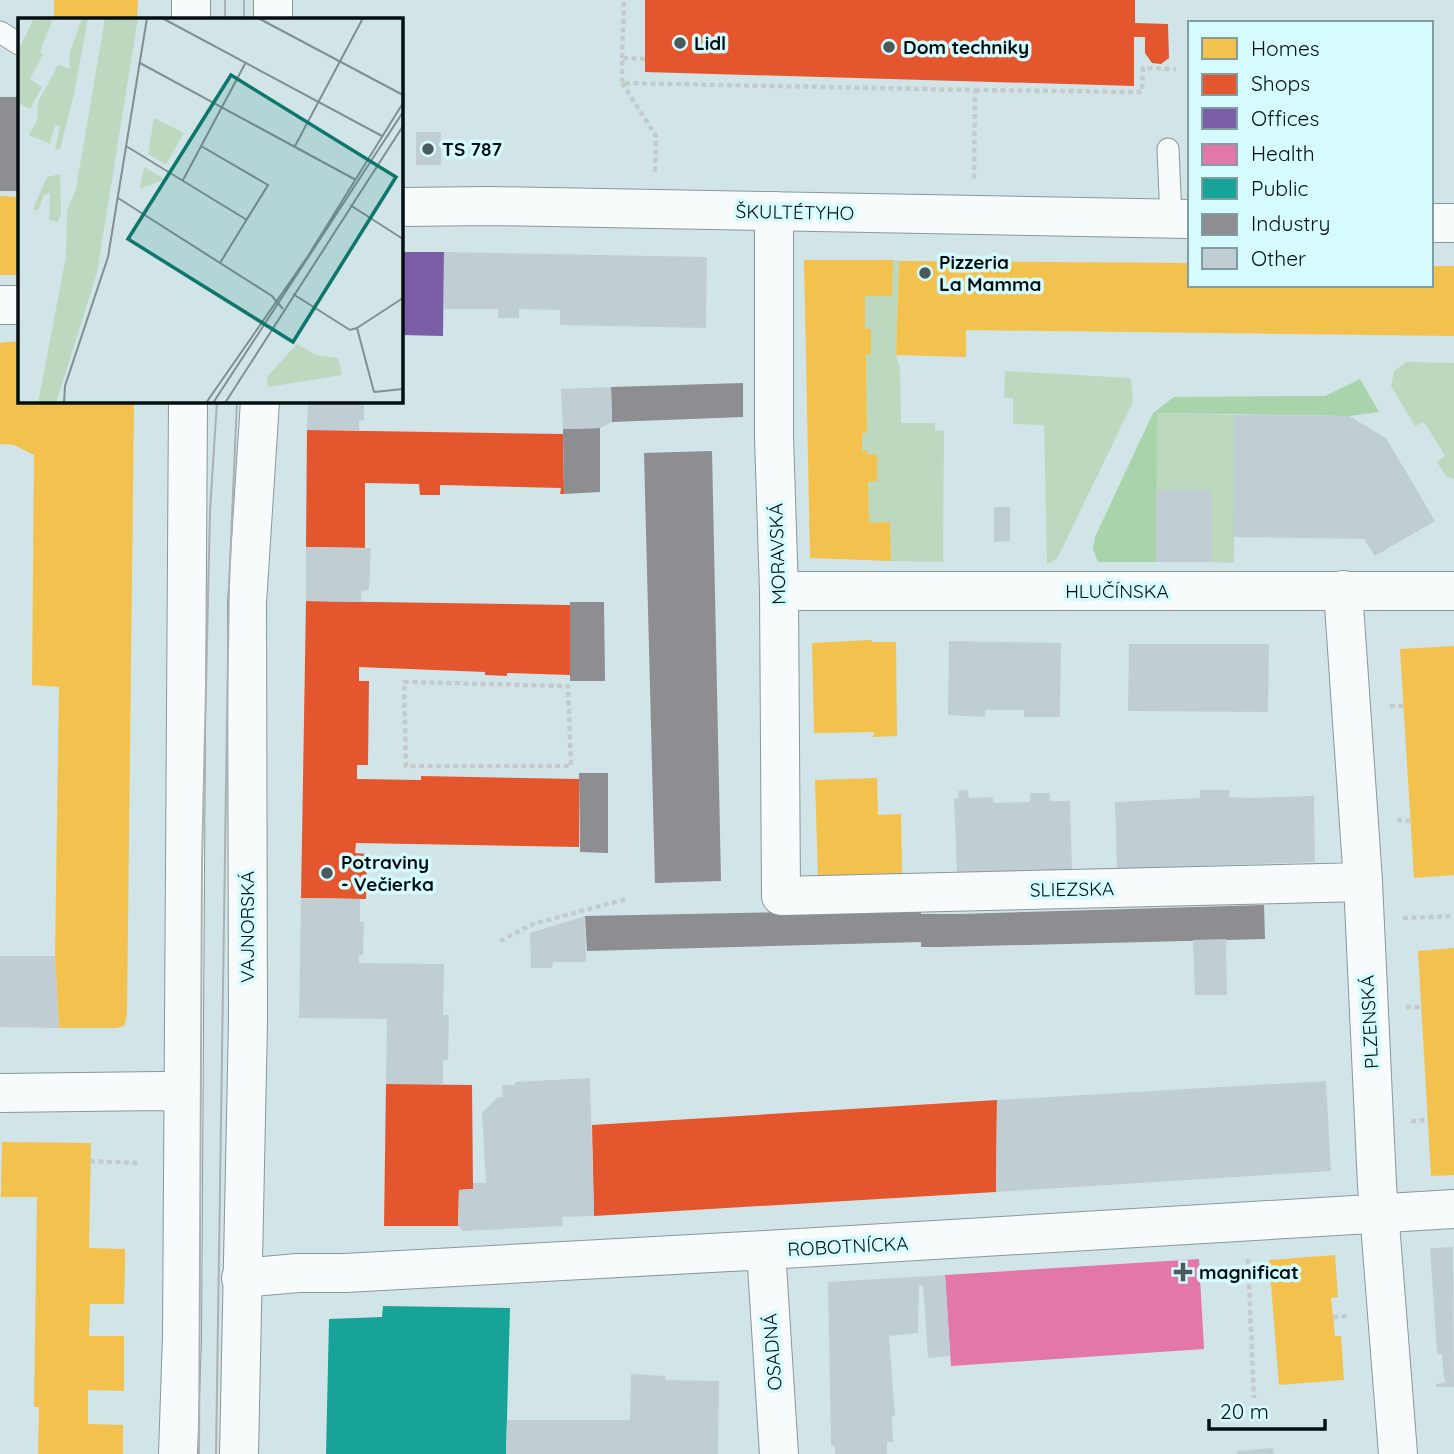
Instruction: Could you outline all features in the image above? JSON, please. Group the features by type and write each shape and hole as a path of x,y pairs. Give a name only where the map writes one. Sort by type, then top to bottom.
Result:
{"street":[{"path":"191,0 191,18"},
{"path":"273,0 273,18"},
{"name":"ŠKULTÉTYHO","path":"402,207 488,206 1180,218"},
{"name":"MORAVSKÁ","path":"774,211 774,437 779,591 781,896"},
{"path":"1433,223 1454,223"},
{"path":"0,305 18,305"},
{"path":"178,1454 183,1337 188,402"},
{"name":"VAJNORSKÁ","path":"239,1454 248,1021 247,603 260,402"},
{"name":"PLZENSKÁ","path":"1343,590 1363,882 1379,1213 1398,1454"},
{"name":"HLUČÍNSKA","path":"779,591 1454,591"},
{"name":"SLIEZSKA","path":"781,896 1363,882"},
{"path":"0,1093 183,1093"},
{"name":"ROBOTNÍCKA","path":"241,1278 1454,1209"},
{"name":"OSADNÁ","path":"766,1250 779,1454"}],"lane":[{"path":"0,32 18,43"},
{"path":"1168,149 1180,218"}],"path":[{"path":"624,0 622,83 656,136 655,177"},
{"path":"622,58 645,59"},
{"path":"622,83 1142,92 1143,68 1175,69"},
{"path":"973,190 975,90"},
{"path":"404,682 568,686 571,766 406,766 404,682"},
{"path":"500,941 533,924 626,900"},
{"path":"1364,920 1454,916"},
{"path":"90,1161 140,1163"},
{"path":"1247,1248 1254,1398"}],"green space":[{"path":"893,260 899,261 896,355 900,368 901,423 935,423 935,430 944,431 943,562 891,561 890,522 869,523 868,482 877,481 877,455 868,455 867,451 862,451 862,434 867,433 866,354 871,353 871,330 865,329 865,296 892,296"},
{"path":"1406,362 1454,363 1454,479 1446,476 1437,462 1445,456 1424,422 1415,426 1391,386 1394,371"},
{"path":"1005,371 1131,378 1133,402 1057,559 1047,564 1044,425 1013,424 1013,398 1004,398"},
{"path":"1360,379 1379,412 1349,416 1157,413 1156,562 1098,562 1093,549 1095,537 1153,413 1174,397 1325,396"},
{"path":"1156,413 1235,415 1234,563 1212,562 1212,490 1156,490"}],"building: Homes":[{"path":"54,0 138,0 137,18 54,18"},
{"path":"0,196 18,197 18,275 0,275"},
{"path":"804,260 893,260 892,296 865,296 865,329 871,329 871,354 866,354 867,433 862,434 862,451 867,450 868,455 877,454 877,481 868,482 869,523 890,522 891,561 810,558"},
{"path":"899,261 1188,263 1188,287 1433,287 1433,266 1454,266 1454,336 966,330 966,357 896,355"},
{"path":"18,341 18,402 134,402 127,1015 124,1026 116,1028 59,1028 55,956 59,687 32,685 34,455 14,445 0,444 0,343"},
{"path":"872,640 896,642 897,736 873,737 874,732 814,733 812,643"},
{"path":"1454,646 1454,875 1414,878 1400,649"},
{"path":"877,778 878,815 901,814 902,875 818,878 815,780"},
{"path":"1454,948 1454,1175 1431,1176 1418,951"},
{"path":"2,1142 91,1143 89,1248 125,1249 125,1265 124,1304 90,1304 89,1336 124,1336 124,1391 88,1390 88,1424 123,1425 123,1454 38,1454 39,1407 34,1407 37,1197 1,1197"},
{"path":"1335,1255 1338,1297 1331,1298 1335,1336 1341,1336 1344,1380 1279,1385 1269,1260"}],"building: Shops":[{"name":"Dom techniky","path":"645,0 1135,0 1135,23 1168,24 1169,58 1161,64 1152,63 1145,53 1145,37 1134,37 1134,86 645,72"},
{"path":"307,430 563,434 564,494 560,494 561,488 440,485 440,495 420,495 419,484 365,483 365,548 306,547"},
{"path":"306,601 570,605 570,675 507,673 507,676 485,675 485,672 359,667 359,681 369,681 368,765 357,765 357,779 421,780 421,776 579,779 579,847 356,843 355,853 367,854 366,899 301,898"},
{"path":"386,1084 472,1085 473,1189 459,1190 458,1226 384,1226"},
{"path":"997,1100 996,1192 594,1216 592,1125"}],"building: Offices":[{"path":"402,252 444,252 443,336 402,335"}],"building: Health":[{"path":"1199,1259 1204,1349 951,1366 945,1275"}],"building: Public":[{"path":"383,1306 510,1308 506,1454 326,1454 329,1319 382,1317"}],"building: Industry":[{"path":"0,97 18,97 18,191 0,191"},
{"path":"743,383 743,417 612,422 611,387"},
{"path":"600,428 600,492 564,494 563,429"},
{"path":"712,451 721,881 655,883 644,453"},
{"path":"570,602 604,602 605,681 570,681"},
{"path":"579,773 608,773 608,853 580,852"},
{"path":"1264,905 1265,939 941,947 921,947 921,942 587,951 585,916 921,907 921,914 960,914"}],"building: Other":[{"name":"TS 787","path":"416,132 441,132 441,165 416,165"},
{"path":"444,252 707,257 706,328 560,325 560,310 519,309 519,318 498,318 498,309 444,309"},
{"path":"611,387 612,422 600,428 563,429 561,389"},
{"path":"308,402 364,402 364,421 359,420 359,430 307,430"},
{"path":"1235,415 1349,416 1386,438 1435,521 1375,556 1364,539 1233,537"},
{"path":"1156,490 1212,490 1212,562 1156,562"},
{"path":"994,507 1010,507 1010,541 994,542"},
{"path":"306,547 371,548 369,590 361,591 361,602 306,601"},
{"path":"949,641 1061,643 1060,717 1024,717 1024,710 985,710 985,717 948,715"},
{"path":"1129,644 1269,644 1268,712 1128,711"},
{"path":"968,790 969,798 993,797 994,803 1030,802 1030,793 1050,793 1050,801 1070,801 1072,870 957,874 954,798 959,799 958,791"},
{"path":"1200,790 1229,790 1229,797 1248,798 1314,796 1315,862 1117,869 1115,802 1200,798"},
{"path":"301,898 360,899 360,922 364,921 363,955 359,955 359,963 444,964 443,1015 449,1015 448,1060 443,1060 443,1084 386,1084 387,1019 299,1018"},
{"path":"585,916 586,962 553,962 552,968 531,968 530,933"},
{"path":"1226,939 1227,995 1195,995 1193,940"},
{"path":"0,956 55,956 59,1028 0,1027"},
{"path":"590,1078 594,1216 562,1217 563,1226 463,1231 458,1226 459,1190 473,1189 473,1183 486,1183 482,1113 498,1097 503,1097 502,1085"},
{"path":"1326,1081 1331,1171 996,1192 997,1100"},
{"path":"1453,1247 1454,1387 1436,1387 1436,1384 1446,1382 1442,1354 1437,1354 1430,1248"},
{"path":"945,1275 950,1356 928,1358 923,1286 919,1285 918,1333 889,1336 895,1416 892,1416 893,1442 887,1442 887,1454 835,1454 835,1446 831,1446 828,1282"},
{"path":"631,1374 665,1376 666,1380 719,1381 718,1454 506,1454 507,1420 630,1420"},
{"path":"1273,1448 1274,1454 1237,1454 1237,1451"}],"tram line":[{"path":"225,0 225,18"},
{"path":"244,0 244,18"},
{"path":"199,1454 202,863 210,511 217,402"},
{"path":"216,1454 229,587 237,402"}],"place":[{"name":"Lidl","path":"680,43"},
{"name":"Dom techniky","path":"889,47"},
{"name":"TS 787","path":"428,149"},
{"name":"Pizzeria La Mamma","path":"925,273"},
{"name":"Potraviny - Večierka","path":"327,873"},
{"name":"magnificat","path":"1183,1272"}]}
